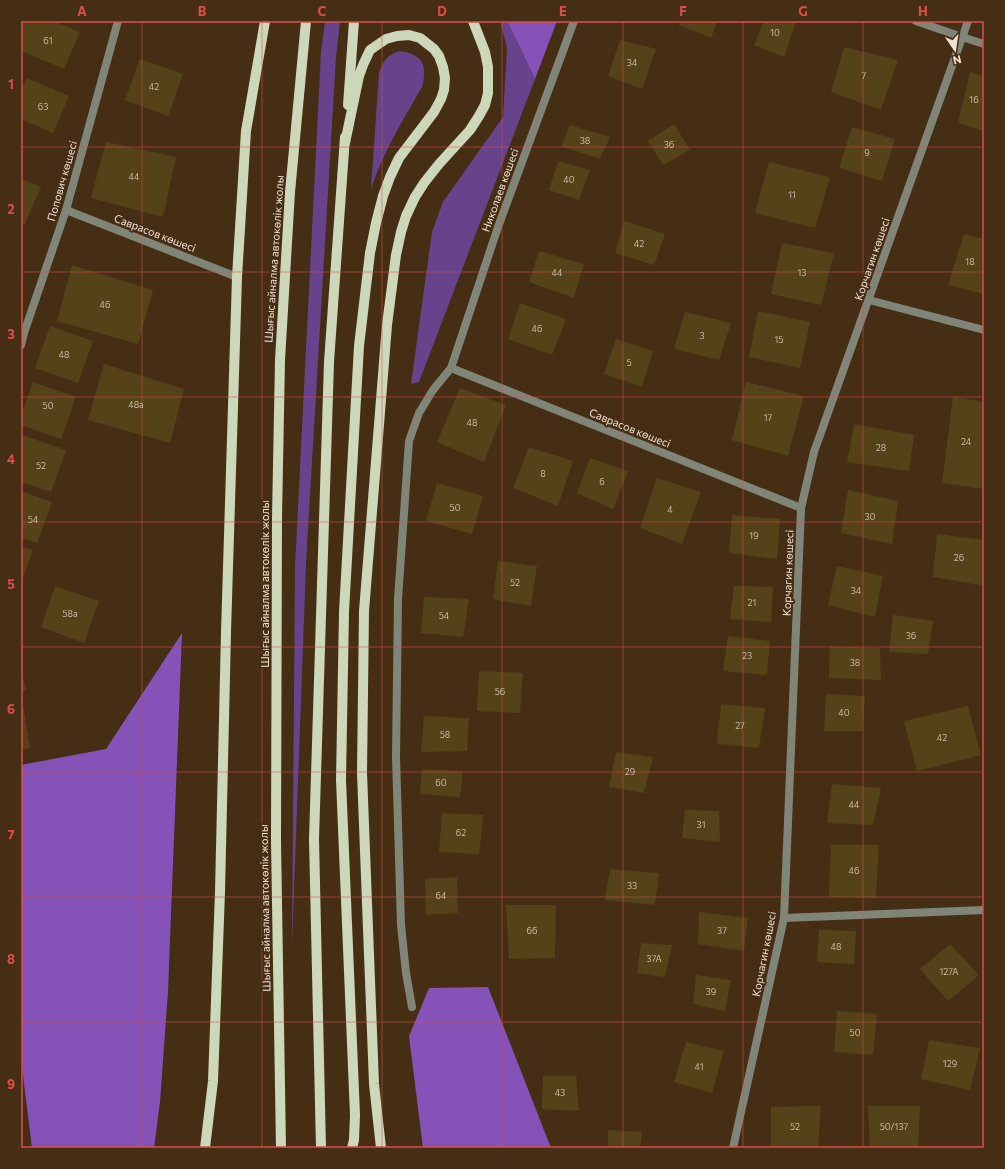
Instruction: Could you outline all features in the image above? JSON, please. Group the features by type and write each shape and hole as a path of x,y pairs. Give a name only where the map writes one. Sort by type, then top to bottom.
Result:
{"main road":[{"path":"205,1148 213,1081 220,892 236,277 246,131 265,21"},
{"name":"Шығыс айналма автокөлік жолы","path":"280,1148 276,841 277,526 280,360 290,192 306,21"},
{"path":"322,1148 314,839 329,362 354,21"},
{"path":"382,1148 374,1084 362,773 365,603 387,325 396,255 406,216 424,183 470,130 485,105 488,93 488,67 483,47 473,21"},
{"path":"345,143 359,76 370,50 386,39 410,35 420,38 434,49 439,56 443,67 445,78 444,90 434,112 399,158 383,196 370,253 359,346 344,612 341,780 354,1115 354,1140 352,1148"}],"street":[{"name":"Попович көшесі","path":"21,345 66,210 118,21"},
{"name":"Николаев көшесі","path":"412,1007 406,973 400,917 396,756 398,599 409,441 420,413 433,390 450,368 498,227 574,21"},
{"path":"916,21 984,44"},
{"name":"Корчагин көшесі","path":"733,1148 784,918 801,508 814,452 968,21"},
{"name":"Саврасов көшесі","path":"66,210 236,277"},
{"path":"869,300 984,330"},
{"name":"Саврасов көшесі","path":"450,368 801,508"},
{"path":"784,918 984,910"}],"shaded area":[{"path":"325,21 340,21 336,57 306,563 292,946 295,567 321,52"},
{"path":"500,21 507,21 535,79 419,382 411,384 432,232 443,202 503,117 507,48"},
{"path":"507,21 557,21 535,79"},
{"path":"400,51 419,58 424,67 424,80 422,87 387,149 371,189 379,73 386,59 392,54"},
{"path":"182,633 168,991 160,1102 154,1148 32,1148 21,1059 21,765 106,749"},
{"path":"488,987 551,1148 423,1148 409,1036 429,988"}],"building":[{"path":"21,21 53,21 80,32 64,69 21,51"},
{"path":"680,21 717,21 711,38 679,25"},
{"path":"764,21 796,21 784,57 754,45"},
{"path":"620,40 656,49 642,89 608,76"},
{"path":"844,47 898,60 881,110 831,92"},
{"path":"140,59 183,74 168,116 125,100"},
{"path":"970,72 984,76 984,131 958,123"},
{"path":"27,78 69,96 53,133 21,119 21,91"},
{"path":"674,124 690,150 663,165 648,141"},
{"path":"570,125 610,137 600,159 561,146"},
{"path":"852,127 895,139 882,181 839,168"},
{"path":"106,142 176,157 163,217 91,198"},
{"path":"558,161 590,170 579,200 549,190"},
{"path":"769,162 830,177 815,228 755,213"},
{"path":"21,179 41,187 25,224 21,223"},
{"path":"624,221 665,234 654,265 615,253"},
{"path":"964,234 984,239 984,294 948,285"},
{"path":"782,243 834,253 821,305 771,294"},
{"path":"539,251 584,264 574,298 529,282"},
{"path":"72,265 153,290 138,344 57,321"},
{"path":"520,303 566,319 552,355 508,339"},
{"path":"758,311 810,322 800,368 749,357"},
{"path":"685,312 731,323 719,360 674,349"},
{"path":"50,326 93,341 78,383 35,368"},
{"path":"616,339 653,351 642,387 604,374"},
{"path":"104,364 184,389 170,443 88,420"},
{"path":"33,382 76,397 61,439 21,425 21,415"},
{"path":"746,382 804,396 788,456 732,440"},
{"path":"460,388 506,405 484,462 437,442"},
{"path":"953,397 984,402 984,489 942,483"},
{"path":"854,424 914,435 909,471 847,462"},
{"path":"22,435 66,450 51,492 21,482"},
{"path":"529,447 573,461 558,506 513,488"},
{"path":"590,458 628,471 613,509 577,493"},
{"path":"657,478 701,492 682,544 640,528"},
{"path":"437,483 483,496 472,534 426,521"},
{"path":"848,490 898,501 892,544 841,533"},
{"path":"21,491 52,502 37,543 21,538"},
{"path":"732,515 780,519 777,559 729,553"},
{"path":"937,534 984,540 984,586 933,577"},
{"path":"21,546 33,550 21,583"},
{"path":"498,561 537,566 531,606 493,599"},
{"path":"837,566 883,576 875,617 828,605"},
{"path":"55,586 99,601 84,643 41,627"},
{"path":"734,586 773,587 771,622 730,619"},
{"path":"424,597 469,599 463,637 421,633"},
{"path":"893,615 933,621 928,654 889,652"},
{"path":"728,636 770,641 767,675 723,671"},
{"path":"830,646 880,648 881,680 829,678"},
{"path":"21,668 26,690 21,691"},
{"path":"479,671 523,673 520,713 477,711"},
{"path":"826,694 865,696 863,731 824,731"},
{"path":"721,704 765,708 759,748 717,744"},
{"path":"21,705 23,705 30,748 21,750"},
{"path":"968,706 981,755 917,771 904,721"},
{"path":"424,716 469,718 467,751 421,752"},
{"path":"616,752 653,757 644,793 609,787"},
{"path":"422,769 463,771 460,797 420,794"},
{"path":"832,784 881,788 873,825 827,823"},
{"path":"685,810 719,811 720,842 682,838"},
{"path":"442,813 483,815 479,854 439,852"},
{"path":"831,845 879,845 876,898 829,897"},
{"path":"610,869 659,873 655,905 605,900"},
{"path":"457,877 458,913 426,915 425,879"},
{"path":"506,905 556,905 555,958 509,959"},
{"path":"699,912 748,918 744,951 698,944"},
{"path":"819,930 856,931 854,964 817,962"},
{"path":"641,943 672,945 665,977 637,973"},
{"path":"950,944 979,975 948,1001 920,969"},
{"path":"696,975 731,980 725,1011 693,1004"},
{"path":"837,1011 877,1014 873,1055 834,1052"},
{"path":"929,1040 980,1048 970,1090 921,1079"},
{"path":"686,1042 724,1051 712,1093 674,1082"},
{"path":"543,1076 576,1076 579,1111 542,1109"},
{"path":"821,1106 818,1148 771,1148 771,1107"},
{"path":"868,1106 920,1106 918,1148 870,1148"},
{"path":"608,1130 642,1132 640,1148 608,1148"}]}
